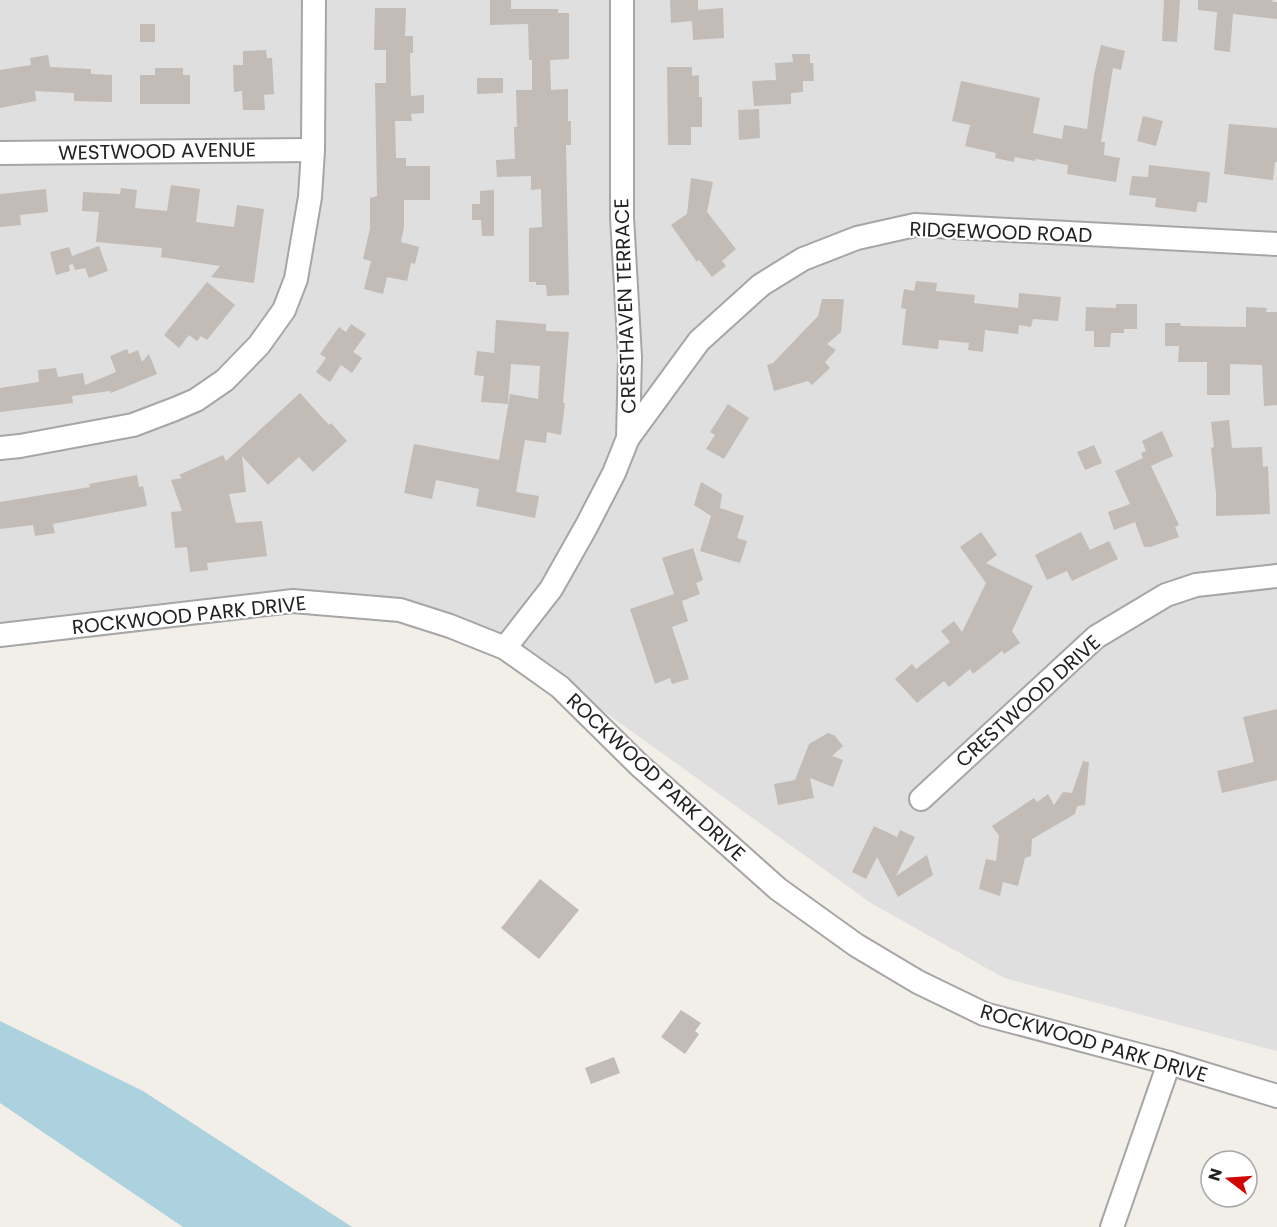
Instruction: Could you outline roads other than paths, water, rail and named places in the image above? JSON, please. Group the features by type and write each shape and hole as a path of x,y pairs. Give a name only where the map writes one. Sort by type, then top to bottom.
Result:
{"street":[{"path":"0,448 133,424 196,400 225,380 259,345 284,310 296,279 310,197 313,150 314,0"},
{"name":"CRESTHAVEN TERRACE","path":"505,648 551,589 609,482 628,438 630,357 622,217 622,0"},
{"name":"WESTWOOD AVENUE","path":"0,153 313,150"},
{"name":"RIDGEWOOD ROAD","path":"628,438 699,341 761,285 803,259 857,238 915,225 1277,244"},
{"name":"CRESTWOOD DRIVE","path":"921,799 1096,637 1166,595 1196,585 1277,576"},
{"name":"ROCKWOOD PARK DRIVE","path":"0,635 293,601 400,610 450,626 505,648 560,687 639,765 778,889 856,945 918,982 984,1014 1169,1063 1277,1096"},
{"path":"1112,1227 1169,1063"}],"water":[{"path":"0,1021 143,1091 352,1227 183,1227 0,1103"}]}
